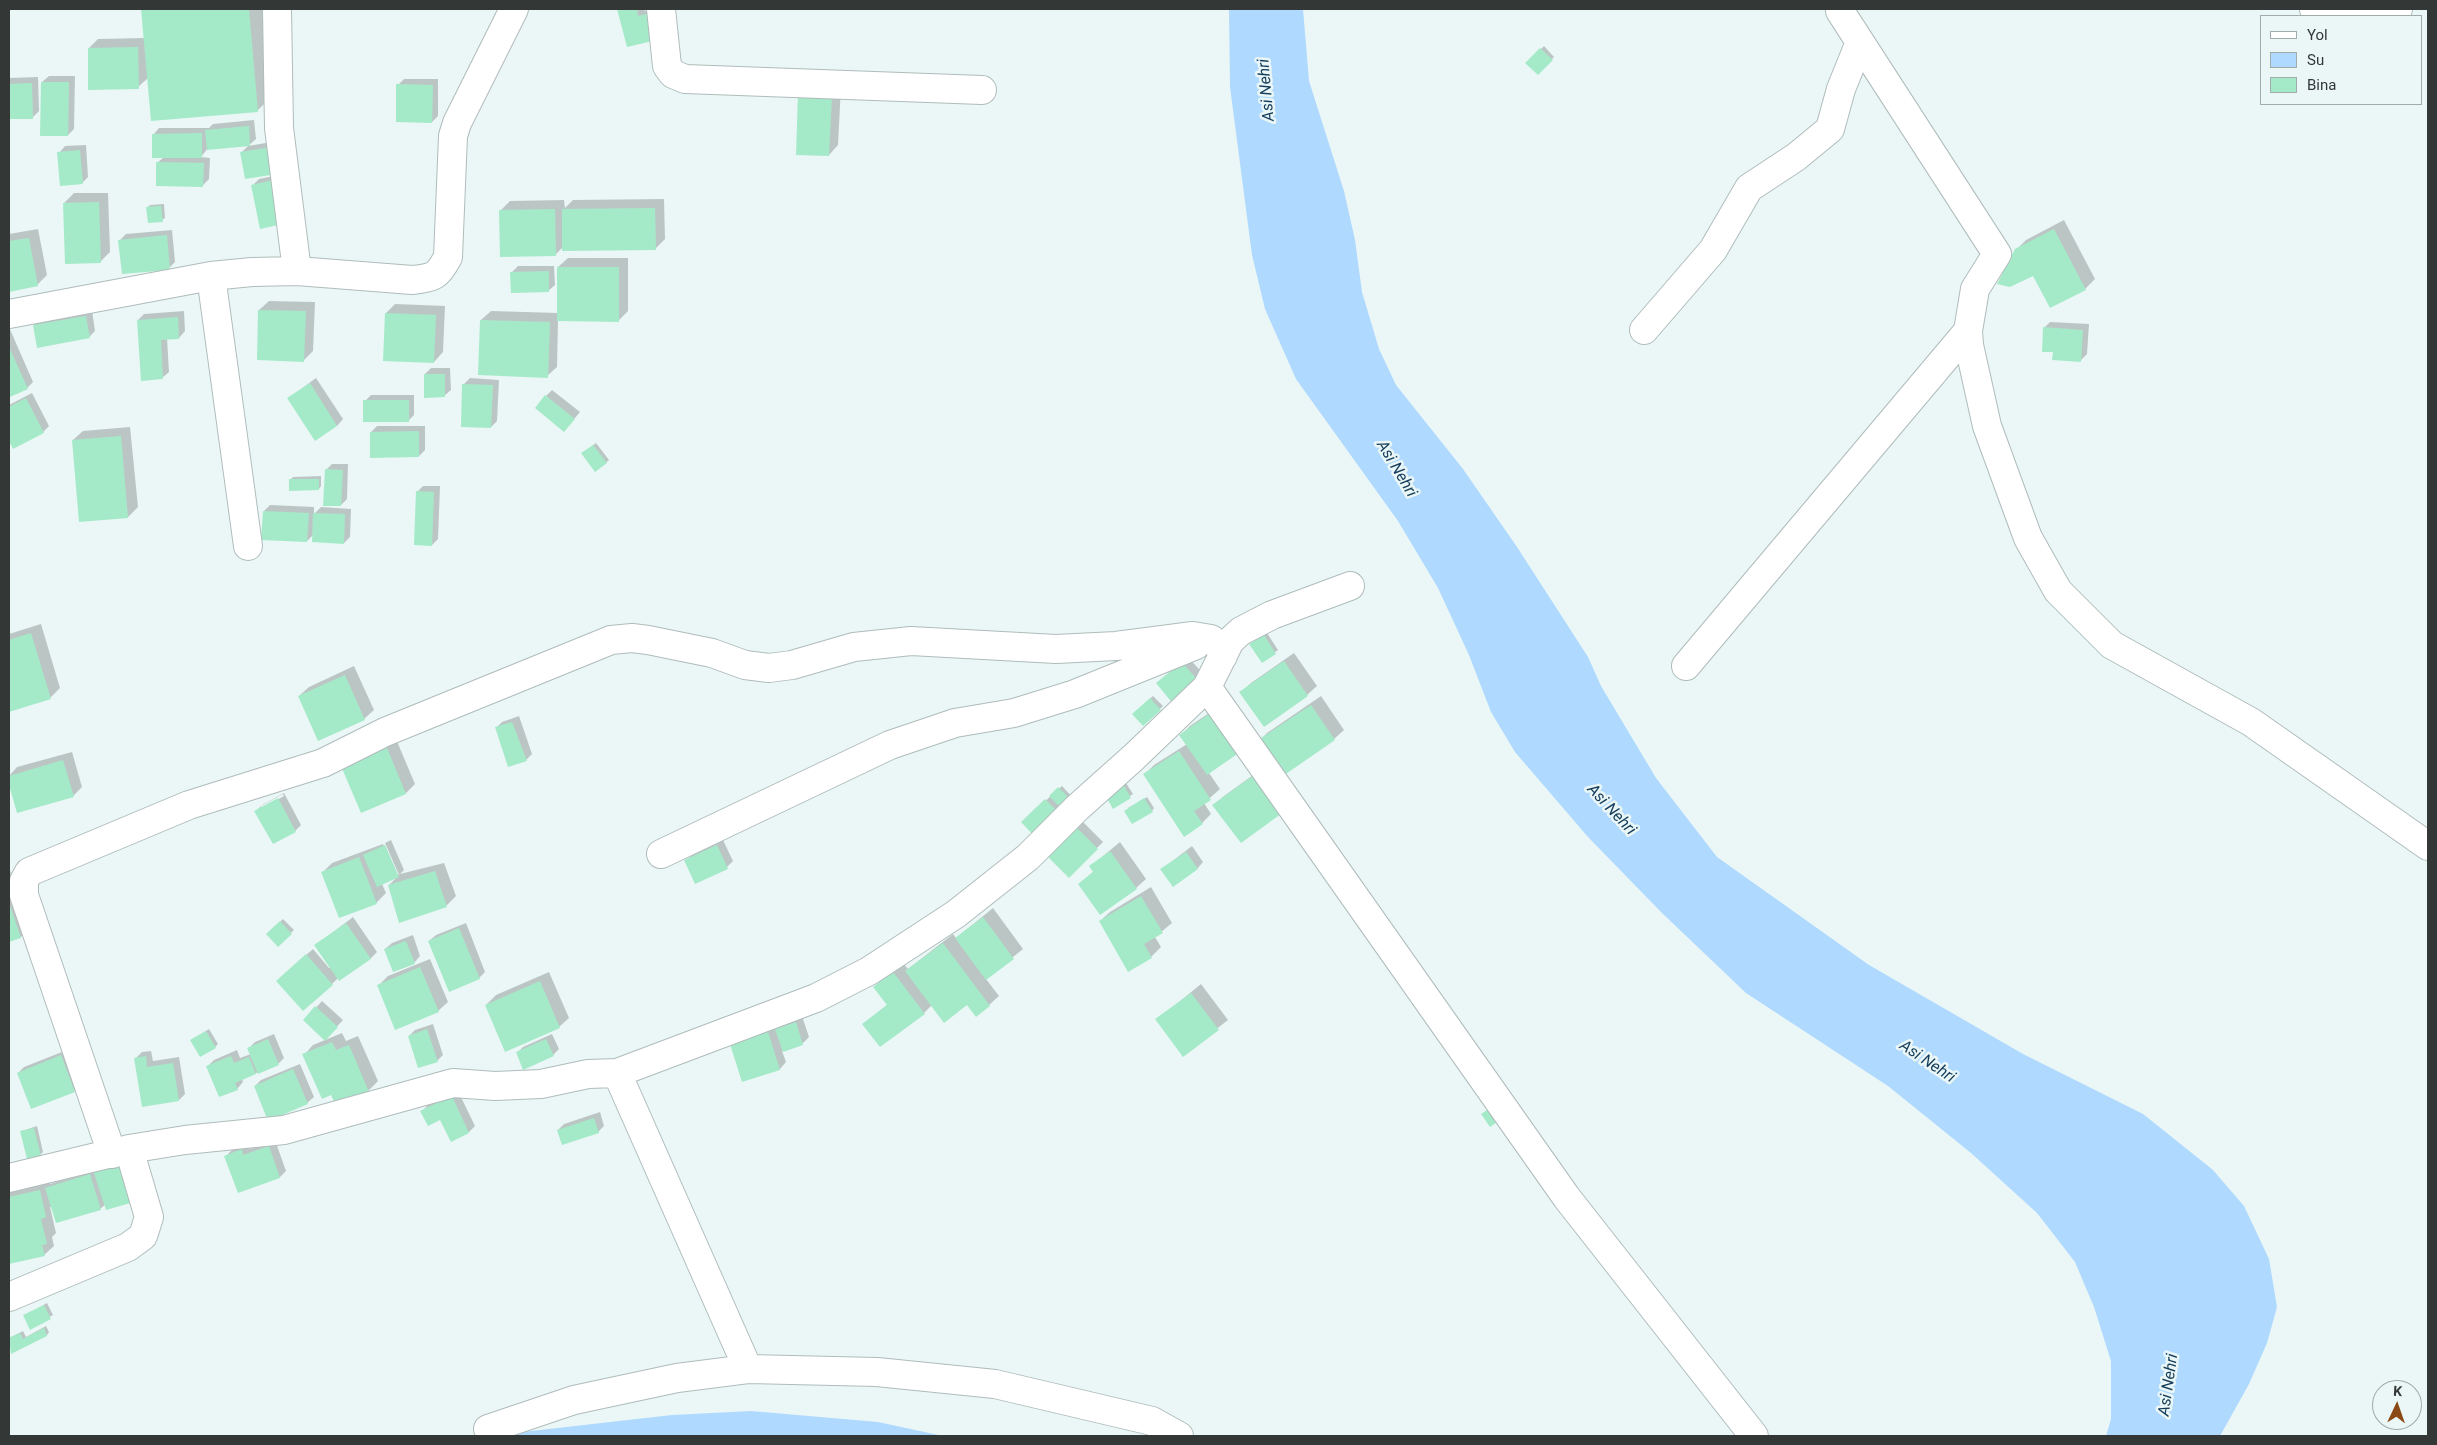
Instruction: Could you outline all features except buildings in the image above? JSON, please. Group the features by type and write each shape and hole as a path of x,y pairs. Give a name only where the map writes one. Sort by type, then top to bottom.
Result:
{"street":[{"path":"277,9 280,128 297,271"},
{"path":"9,314 211,276 297,271 412,280 430,278 440,271 448,257 453,136 462,110 514,9"},
{"path":"660,9 667,66 673,74 685,79 982,90"},
{"path":"2314,9 2351,12 2398,9"},
{"path":"1841,10 1997,254 1975,289 1968,331 1969,345 1988,426 2028,538 2058,591 2112,645 2250,722 2428,846"},
{"path":"1644,330 1713,250 1749,188 1796,157 1830,129 1842,89 1860,42"},
{"path":"211,276 248,546"},
{"path":"1686,666 1968,331"},
{"path":"661,854 890,745 955,722 1014,713 1217,647 1230,641 1241,631 1272,615 1350,586"},
{"path":"9,1297 128,1247 143,1236 149,1218 121,1151 24,895 24,881 29,872 189,805 323,763 385,732 611,640 632,638 648,640 712,653 745,665 769,668 792,665 854,647 911,641 1056,649 1116,646 1193,636 1217,647"},
{"path":"9,1178 121,1151 185,1140 284,1130 453,1083 495,1086 541,1084 588,1074 617,1073 770,1017 816,998 877,966 956,914 1028,857 1077,808 1134,757 1207,687 1217,647"},
{"path":"1207,687 1567,1198 1754,1436"},
{"path":"617,1073 748,1369"},
{"path":"488,1429 574,1400 677,1378 748,1369 877,1372 995,1384 1152,1421 1179,1436"}],"water":[{"name":"Asi Nehri","path":"1229,9 1303,9 1309,81 1344,191 1355,240 1362,292 1379,349 1396,385 1463,469 1517,547 1588,657 1601,686 1656,778 1717,857 1869,965 2023,1054 2143,1114 2213,1170 2244,1206 2269,1259 2277,1307 2267,1343 2249,1384 2220,1436 2106,1436 2111,1419 2111,1361 2094,1307 2075,1262 2037,1213 1971,1153 1888,1086 1746,993 1662,913 1588,837 1515,752 1491,712 1469,655 1438,588 1398,521 1296,379 1265,309 1252,255 1230,87"},
{"path":"751,1411 878,1422 943,1436 487,1436 672,1415"}]}
